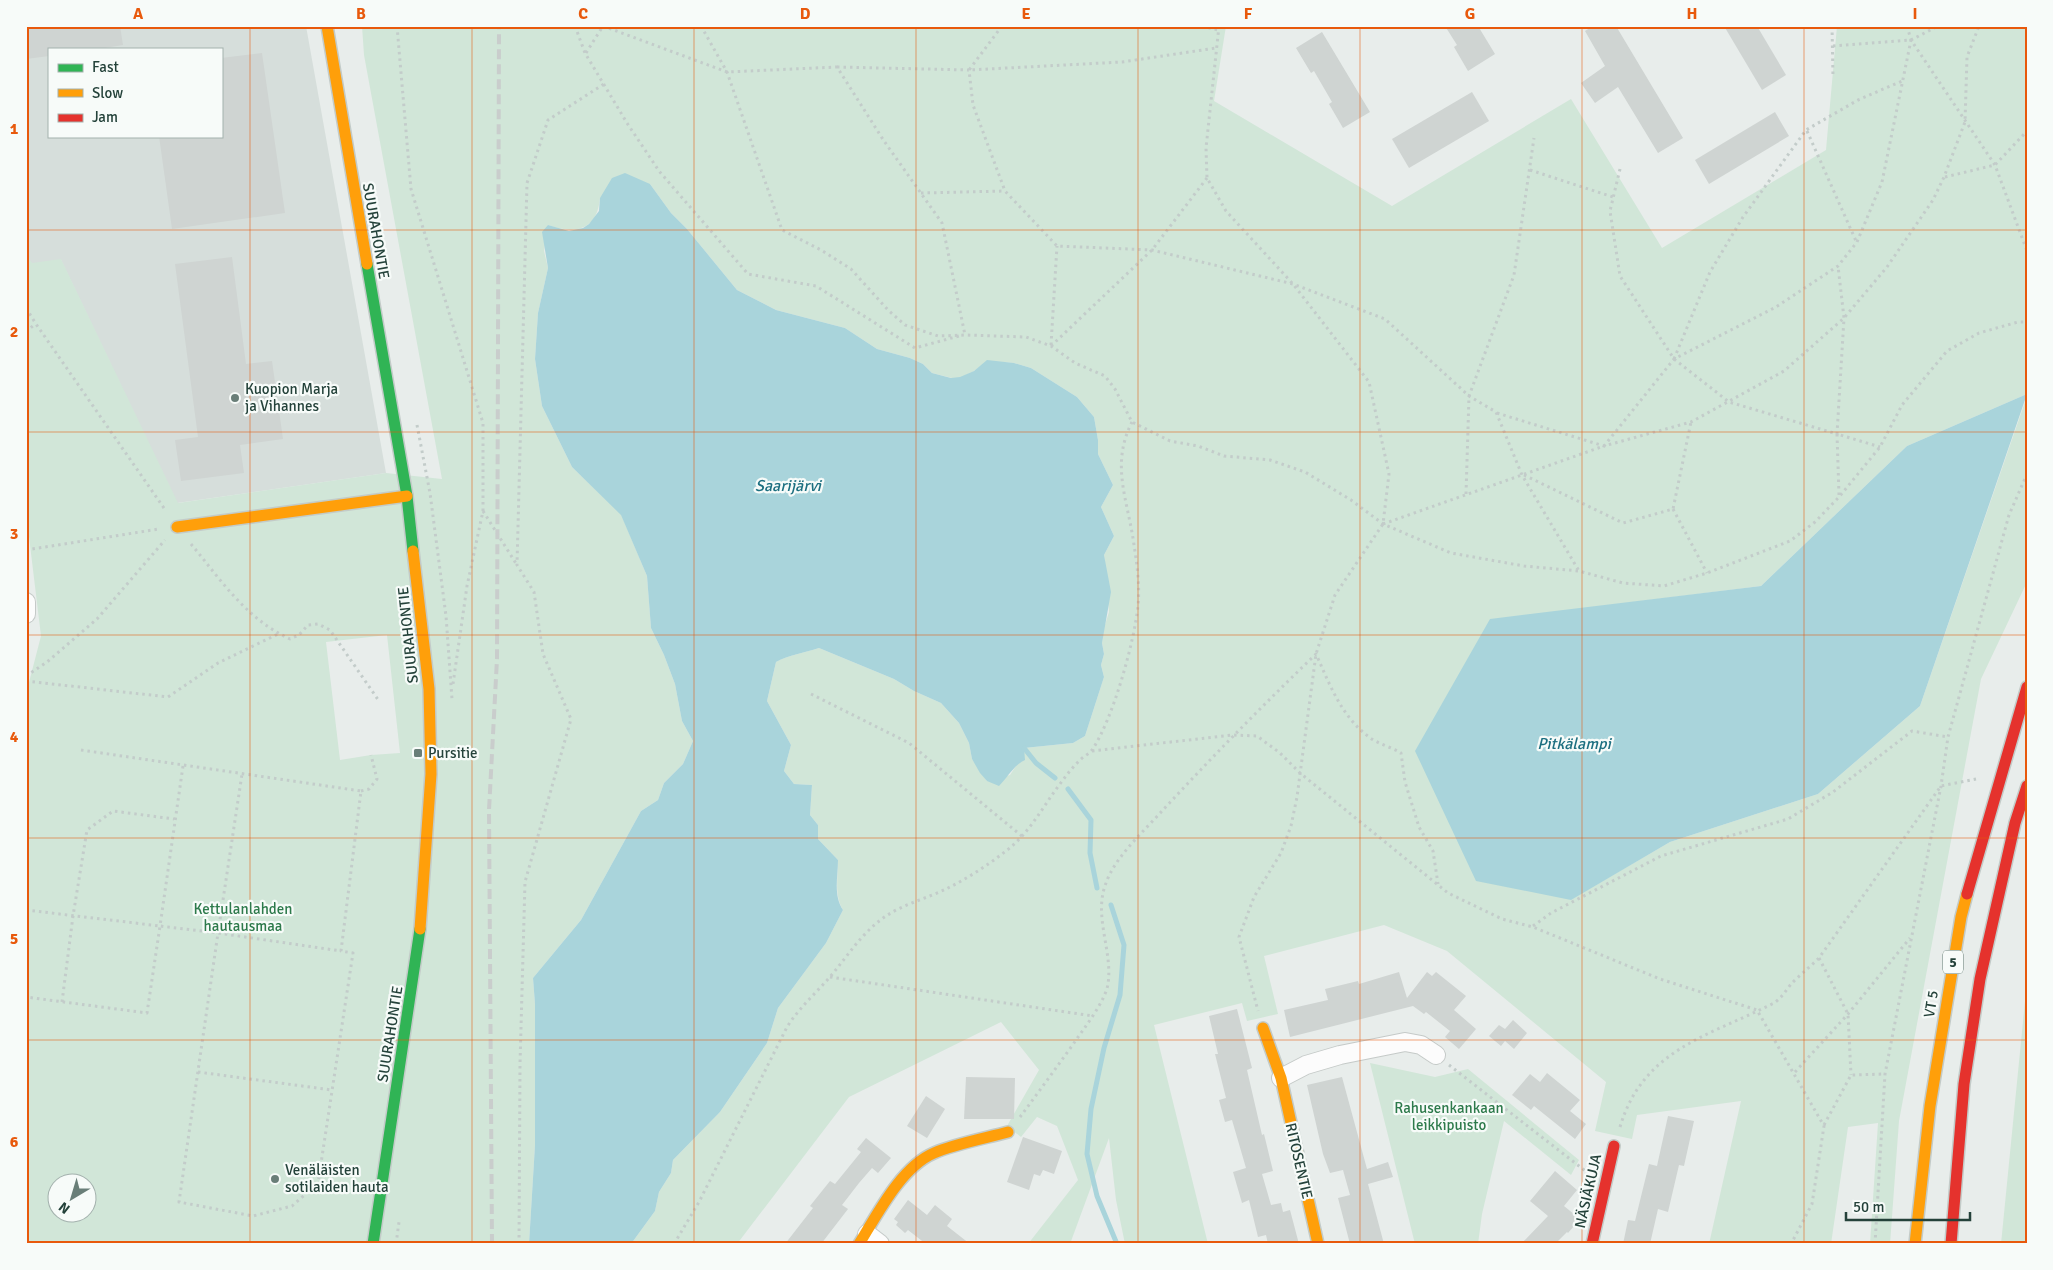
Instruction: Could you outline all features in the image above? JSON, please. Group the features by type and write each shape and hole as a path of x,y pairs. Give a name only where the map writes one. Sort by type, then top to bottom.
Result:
{"main road":[{"name":"SUURAHONTIE","path":"327,26 328,42 407,496 429,689 431,774 420,933 373,1244"},
{"path":"177,527 407,496"},
{"name":"VT 5","path":"1915,1244 1930,1106 1961,917 1988,817 2027,687"},
{"name":"5","path":"1951,1244 1964,1084 1980,979 2015,823 2027,786"},
{"name":"RITOSENTIE","path":"1263,1028 1281,1078 1318,1244"},
{"path":"869,1241 884,1203 911,1169 933,1153 1008,1132"},
{"name":"NÄSIÄKUJA","path":"1592,1244 1614,1146"}],"street":[{"path":"26,602 26,614"},
{"path":"1281,1078 1306,1065 1340,1055 1405,1042 1422,1045 1436,1055"}],"path":[{"path":"397,26 411,189 483,423 484,511 467,586 452,691"},
{"path":"575,26 585,53 659,171 748,274 816,286 915,348 966,335"},
{"path":"585,53 603,26 727,72 837,68 969,70 1122,62 1216,48"},
{"path":"701,26 727,72 782,230 821,250 851,269 888,310 905,324 938,336 1026,337 1051,346 1075,363 1105,376 1115,389 1132,422 1170,441 1198,446 1224,456 1270,460 1305,472 1350,500 1383,524 1451,553 1524,566 1579,571 1623,583 1664,586 1707,574 1790,541 1816,522 1880,447 1902,405 1947,351 1979,333 2018,322 2027,322"},
{"path":"1002,26 969,70 973,105 1005,191 1058,246 1152,250 1293,284 1384,319 1469,396 1496,412 1604,446"},
{"path":"1202,26 1218,28 1206,148 1207,178 1226,211 1293,284 1370,382 1389,474 1383,524 1335,595 1316,654 1298,797 1291,826 1281,853 1254,897 1239,937 1263,1028"},
{"path":"1832,26 1833,77"},
{"path":"1907,26 1911,40 1995,165 2027,251"},
{"path":"1833,46 1911,40 1938,26"},
{"path":"1383,524 1604,446 1692,422 1784,371 1844,318 1887,267 1933,200 1965,122 1967,57 1979,26"},
{"path":"1674,359 1776,307 1838,266 1856,242 1882,182 1911,40"},
{"path":"837,68 884,142 942,223 966,335"},
{"path":"1604,446 1674,359 1710,272 1743,217 1806,130 1858,100 1902,80"},
{"path":"517,565 526,183 548,120 604,84"},
{"path":"1806,130 1856,242"},
{"path":"1944,177 1995,165 2027,131"},
{"path":"1466,494 1469,396 1514,275 1534,138"},
{"path":"1620,169 1610,211 1620,276 1674,359 1729,402 1880,447"},
{"path":"1530,170 1613,197"},
{"path":"1051,346 1152,250 1207,178"},
{"path":"921,193 1005,191"},
{"path":"1051,346 1058,246"},
{"path":"1838,266 1844,318 1836,434 1839,496"},
{"path":"26,332 36,324"},
{"path":"1496,412 1522,474 1579,571"},
{"path":"674,1244 704,1193 787,1027 795,1014 830,977 860,937 888,915 949,887 980,870 1023,837 1064,778 1091,751 1110,714 1121,678 1138,604 1134,544 1120,465 1126,433 1132,422"},
{"path":"1692,422 1673,510 1707,574"},
{"path":"1522,474 1623,523 1673,510"},
{"path":"1875,1244 1885,1074 1941,786 1948,737 2009,515 2027,474"},
{"path":"484,511 534,592 543,654 572,719 525,882 520,1064 519,1244"},
{"path":"26,550 177,527"},
{"path":"26,676 47,662 97,619 177,527"},
{"path":"26,680 168,697 218,662 279,634"},
{"path":"1008,1132 1093,1016 1108,986 1109,962 1103,930 1102,902 1106,883 1117,863 1142,833 1232,736 1316,654"},
{"path":"1316,654 1340,706 1354,724 1370,738 1401,753 1405,782 1419,827 1433,850 1438,884"},
{"path":"811,694 909,743 1023,837"},
{"path":"1533,927 1551,913 1661,856 1788,819 1833,792 1912,731 1948,737"},
{"path":"1091,751 1232,736 1257,736 1448,892 1502,919 1533,927 1660,979 1757,1010 1824,1126"},
{"path":"81,750 361,791 369,788 377,779 371,755"},
{"path":"26,997 147,1013 183,766"},
{"path":"26,910 218,932 353,953 318,1182 292,1206 253,1216 179,1202 218,932 242,774"},
{"path":"1614,1146 1624,1114 1632,1098 1655,1068 1671,1054 1707,1033 1775,1003 1793,982 1819,958 1941,786 1976,780"},
{"path":"341,951 361,791"},
{"path":"62,1002 73,916 88,830 113,811 174,819"},
{"path":"1794,1072 1848,1014 1911,937"},
{"path":"1791,1244 1812,1204 1824,1126 1851,1075 1848,1014 1819,958"},
{"path":"830,977 1093,1016"},
{"path":"1436,1055 1604,1185"},
{"path":"198,1072 332,1090"},
{"path":"1851,1075 1885,1074"}],"shaded area":[{"path":"26,26 306,26 386,473 177,503 61,260 32,264 26,255"}],"green space":[{"name":"Kettulanlahden hautausmaa","path":"362,26 1226,26 1214,101 1392,206 1571,99 1662,248 1826,150 1837,26 2027,26 2027,394 1907,446 1761,586 1490,620 1570,900 1670,842 1818,794 1920,706 2027,396 2027,582 1981,679 1899,1121 1890,1244 1870,1244 1878,1123 1848,1127 1831,1244 1709,1244 1741,1101 1637,1115 1632,1139 1595,1131 1606,1082 1447,951 1384,925 1264,956 1278,1014 1247,1021 1242,1003 1154,1025 1208,1244 1125,1244 1116,1200 1109,1138 1070,1244 1028,1244 1078,1180 1057,1126 1037,1117 1021,1137 1007,1126 1039,1070 1001,1022 849,1097 737,1244 631,1244 655,1211 659,1192 671,1173 673,1160 720,1112 767,1043 778,1008 826,943 843,910 837,892 838,860 818,839 818,825 810,815 812,785 794,784 784,771 791,745 767,701 776,662 819,648 894,679 914,691 941,703 959,723 969,743 972,759 987,781 1010,775 1018,763 1024,748 1073,743 1085,736 1104,677 1101,665 1104,654 1102,643 1109,612 1104,555 1114,536 1101,507 1113,485 1098,454 1098,440 1094,417 1077,397 1031,368 1014,363 987,361 974,371 960,378 932,373 923,364 910,358 877,349 845,328 776,310 737,290 687,229 671,213 650,184 600,198 595,217 583,227 568,230 548,225 544,251 548,268 538,313 535,359 542,406 572,467 621,514 647,576 651,628 675,684 682,721 693,741 683,764 664,783 658,800 641,811 581,920 533,978 535,1004 535,1145 529,1244 26,1244 26,694 41,636 26,512 26,255 32,263 61,259 178,503 386,473 442,479 364,55","holes":["387,635 400,753 340,760 326,642"]},
{"path":"2027,981 2027,1244 2001,1244"},
{"name":"Rahusenkankaan leikkipuisto","path":"1370,1063 1435,1077 1468,1069 1579,1160 1571,1175 1504,1121 1482,1214 1478,1244 1415,1244"}],"water":[{"name":"Saarijärvi","path":"625,173 650,184 671,213 687,229 737,290 776,310 845,328 877,349 910,358 923,364 932,373 951,378 960,377 974,371 987,360 1014,363 1031,368 1077,397 1094,417 1098,440 1098,454 1113,485 1101,507 1114,536 1104,555 1111,592 1102,643 1104,654 1101,665 1104,677 1085,736 1073,743 1024,748 1025,760 1014,768 999,786 987,781 980,773 972,759 969,743 959,723 941,703 914,691 894,679 819,648 776,662 767,701 791,745 784,771 794,784 812,785 810,815 818,825 818,839 838,860 837,892 843,910 826,943 778,1008 767,1043 720,1112 673,1160 671,1173 659,1192 655,1211 631,1244 529,1244 535,1145 535,1004 533,978 581,920 641,811 658,800 664,783 683,764 693,741 682,721 675,684 651,628 647,576 621,515 572,467 542,406 535,359 538,313 548,268 542,232 548,225 569,231 583,228 589,224 599,211 600,198 612,178"},
{"name":"Pitkälampi","path":"2027,394 1920,706 1818,794 1670,842 1571,900 1476,881 1415,751 1490,619 1761,586 1907,446"}],"building":[{"path":"26,26 120,26 123,45 105,48 48,48 48,56 26,59"},
{"path":"1445,26 1478,26 1495,54 1468,71 1454,47 1457,45"},
{"path":"1593,26 1616,26 1683,138 1658,153 1618,87 1595,103 1581,83 1605,66 1585,31"},
{"path":"1724,26 1757,26 1786,75 1762,90"},
{"path":"1322,32 1370,112 1343,128 1329,104 1332,102 1314,71 1311,73 1296,48"},
{"path":"262,53 285,213 172,229 159,138 222,138 222,58"},
{"path":"1472,92 1489,121 1409,168 1392,139"},
{"path":"1775,112 1789,136 1709,184 1695,160"},
{"name":"Kuopion Marja ja Vihannes","path":"232,257 246,364 272,361 283,439 240,445 244,473 181,481 175,440 198,437 175,264"},
{"path":"1399,972 1407,998 1427,972 1432,976 1436,972 1466,996 1454,1010 1476,1029 1459,1049 1445,1037 1450,1031 1426,1012 1424,1014 1413,1006 1290,1037 1284,1010 1328,1000 1325,989 1358,981 1359,984"},
{"path":"1237,1009 1252,1068 1247,1070 1262,1135 1264,1134 1273,1171 1262,1174 1271,1205 1281,1203 1283,1212 1290,1210 1299,1244 1268,1244 1266,1235 1258,1237 1249,1200 1242,1203 1233,1172 1246,1168 1232,1120 1225,1122 1219,1100 1226,1098 1215,1054 1218,1054 1209,1016"},
{"path":"1513,1020 1527,1033 1514,1049 1505,1041 1501,1046 1489,1036 1499,1025 1505,1029"},
{"path":"1547,1073 1580,1100 1570,1111 1586,1124 1575,1139 1534,1106 1531,1110 1512,1095 1530,1074 1540,1082"},
{"path":"966,1077 1015,1078 1014,1119 964,1119"},
{"path":"1342,1077 1367,1169 1388,1162 1393,1177 1368,1184 1384,1244 1350,1244 1338,1198 1350,1195 1343,1170 1330,1173 1323,1154 1307,1085"},
{"path":"926,1096 945,1109 927,1138 907,1126"},
{"path":"1668,1116 1694,1121 1684,1166 1679,1165 1668,1212 1658,1209 1650,1244 1623,1244 1628,1220 1635,1221 1649,1164 1657,1166"},
{"path":"1023,1137 1062,1151 1054,1174 1043,1170 1040,1176 1034,1174 1029,1190 1007,1182"},
{"path":"866,1138 891,1158 878,1173 872,1168 859,1183 842,1205 848,1209 821,1244 785,1244 813,1208 810,1206 830,1181 835,1184 861,1152 857,1149"},
{"path":"1555,1171 1577,1190 1564,1206 1580,1219 1555,1244 1521,1244 1548,1216 1530,1201"},
{"path":"908,1200 927,1215 935,1205 952,1219 947,1226 970,1244 926,1244 908,1230 905,1233 896,1225 898,1222 894,1219"}],"waterway":[{"path":"1024,748 1036,763 1055,778"},
{"path":"1068,789 1091,820 1090,853 1097,888"},
{"path":"1111,905 1124,945 1120,995 1104,1048 1091,1109 1087,1154 1097,1196 1117,1244"}],"railway":[{"path":"492,1244 489,810 497,659 499,26"}],"traffic: fast":[{"path":"367,264 407,496 413,551"},
{"path":"373,1244 420,929"}],"traffic: slow":[{"path":"327,26 367,264"},
{"path":"177,527 407,496"},
{"path":"413,551 429,689 431,774 420,929"},
{"path":"1915,1244 1930,1106 1961,917 1967,894"},
{"path":"1263,1028 1281,1078 1318,1244"},
{"path":"859,1244 891,1193 911,1169 922,1160 951,1147 1008,1132"}],"traffic: jam":[{"path":"1967,894 2027,687"},
{"path":"1951,1244 1964,1084 1980,979 2015,823 2027,786"},
{"path":"1592,1244 1614,1146"}],"place":[{"name":"Kuopion Marja ja Vihannes","path":"235,398"},
{"name":"Pursitie","path":"418,753"},
{"name":"Venäläisten sotilaiden hauta","path":"275,1179"}]}
